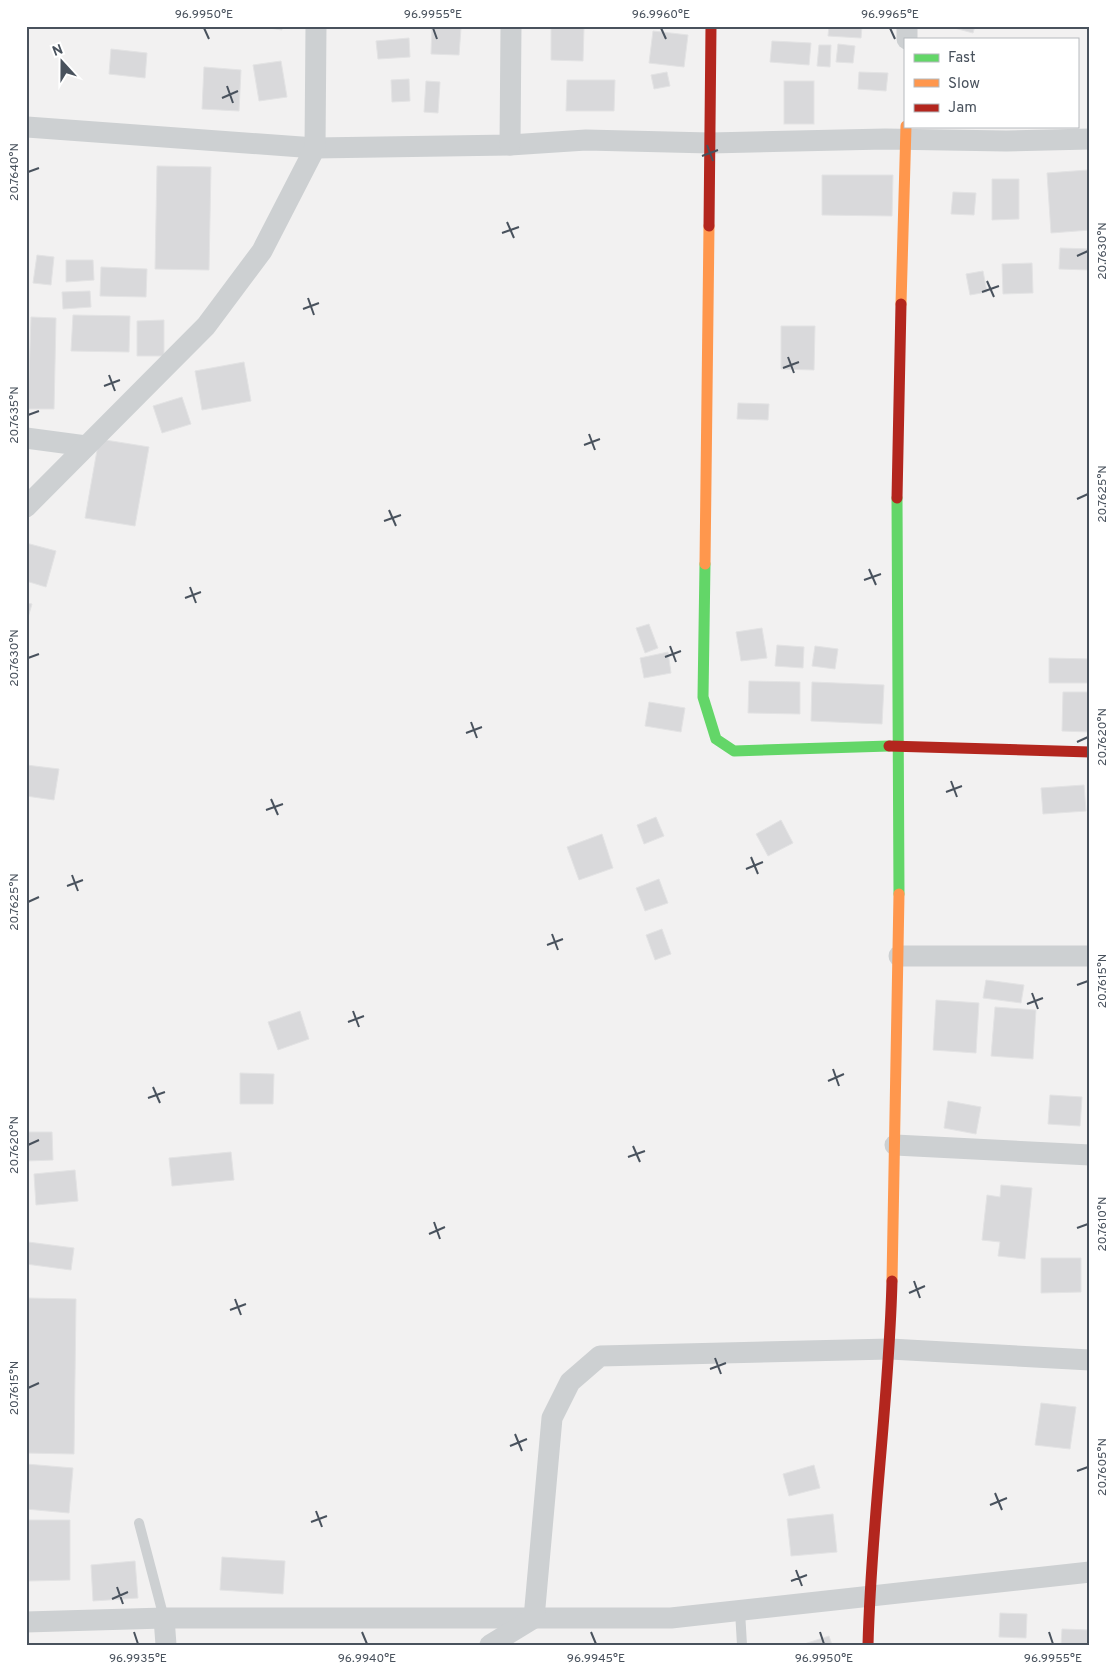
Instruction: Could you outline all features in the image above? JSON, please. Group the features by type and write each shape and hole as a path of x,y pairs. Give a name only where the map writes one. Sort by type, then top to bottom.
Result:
{"street":[{"path":"26,507 206,326 262,251 315,148 316,26"},
{"path":"510,145 511,26"},
{"path":"711,26 704,697 716,739 734,751 900,746 1090,752"},
{"path":"27,127 315,148 510,145 586,140 710,143 906,133 1090,139"},
{"path":"868,1645 868,1596 890,1348 899,956 900,746 897,450 906,133"},
{"path":"26,438 86,446"},
{"path":"899,956 1090,956"},
{"path":"895,1145 1090,1155"},
{"path":"534,1618 552,1418 570,1382 600,1356 890,1348 1090,1360"},
{"path":"26,1622 164,1618 671,1618 1090,1572"},
{"path":"164,1618 166,1645"},
{"path":"490,1645 534,1618"}],"lane":[{"path":"138,1523 164,1618"},
{"path":"740,1611 742,1645"}],"building":[{"path":"256,26 282,26 282,30"},
{"path":"829,26 862,26 861,38 828,36"},
{"path":"947,26 975,26 973,33"},
{"path":"432,27 461,28 459,55 431,54"},
{"path":"551,27 584,27 583,61 551,60"},
{"path":"653,31 688,35 684,67 649,63"},
{"path":"409,38 410,57 378,59 376,41"},
{"path":"772,41 811,43 809,65 770,62"},
{"path":"838,44 855,46 853,63 836,62"},
{"path":"819,45 831,45 830,67 817,66"},
{"path":"111,49 147,53 145,78 109,74"},
{"path":"1089,51 1090,98 1088,98"},
{"path":"281,61 287,97 259,101 253,65"},
{"path":"204,67 241,70 239,111 202,109"},
{"path":"667,72 670,86 654,89 651,75"},
{"path":"859,72 888,73 886,91 858,89"},
{"path":"409,79 410,101 392,102 391,80"},
{"path":"567,80 615,80 614,111 566,111"},
{"path":"426,81 440,82 438,113 424,112"},
{"path":"784,81 814,81 814,124 784,124"},
{"path":"157,166 211,167 209,270 155,269"},
{"path":"1088,170 1090,230 1051,233 1047,173"},
{"path":"822,175 893,175 892,216 822,215"},
{"path":"992,179 1019,179 1019,219 992,220"},
{"path":"953,192 976,193 974,215 951,214"},
{"path":"1060,248 1090,249 1090,270 1059,269"},
{"path":"37,255 54,257 51,285 33,283"},
{"path":"66,260 93,260 94,280 66,282"},
{"path":"1032,263 1033,293 1003,294 1002,264"},
{"path":"101,267 147,269 146,297 100,296"},
{"path":"983,271 987,292 970,295 966,274"},
{"path":"90,291 91,307 63,309 62,292"},
{"path":"73,315 130,316 129,352 71,351"},
{"path":"31,317 56,318 54,409 28,409"},
{"path":"164,320 164,356 137,356 137,321"},
{"path":"781,326 815,326 814,370 781,369"},
{"path":"244,362 251,401 202,410 195,371"},
{"path":"182,397 191,424 162,433 153,406"},
{"path":"738,403 769,404 768,420 737,419"},
{"path":"99,439 149,447 135,526 85,518"},
{"path":"26,543 56,551 46,587 26,581"},
{"path":"26,603 32,604 26,624"},
{"path":"649,624 658,648 645,653 636,628"},
{"path":"762,628 767,658 741,661 736,632"},
{"path":"777,645 804,647 803,668 775,666"},
{"path":"815,646 838,649 835,669 812,666"},
{"path":"668,652 671,673 644,678 640,658"},
{"path":"1049,658 1090,659 1090,683 1049,683"},
{"path":"749,681 800,682 800,714 748,713"},
{"path":"812,682 884,685 882,724 811,721"},
{"path":"1063,692 1090,692 1090,732 1062,731"},
{"path":"649,702 685,708 681,732 645,726"},
{"path":"26,765 59,769 54,800 26,796"},
{"path":"1084,785 1086,811 1043,814 1041,788"},
{"path":"656,817 664,836 644,844 637,825"},
{"path":"781,820 793,843 768,856 756,834"},
{"path":"602,834 613,868 579,880 567,847"},
{"path":"659,879 668,903 645,911 636,888"},
{"path":"662,929 671,954 655,960 646,935"},
{"path":"986,980 1024,985 1021,1003 983,998"},
{"path":"936,1000 979,1003 976,1053 933,1050"},
{"path":"995,1007 1036,1010 1033,1059 991,1056"},
{"path":"300,1011 309,1039 278,1050 268,1022"},
{"path":"240,1073 274,1074 273,1104 240,1104"},
{"path":"1050,1095 1082,1097 1080,1126 1048,1124"},
{"path":"948,1101 981,1107 976,1134 944,1128"},
{"path":"26,1132 52,1132 53,1160 26,1161"},
{"path":"231,1152 234,1180 172,1186 169,1158"},
{"path":"75,1170 78,1201 36,1205 34,1174"},
{"path":"1001,1185 1032,1188 1025,1259 998,1256 1000,1242 982,1240 987,1195 1000,1197"},
{"path":"28,1242 74,1248 71,1270 26,1264"},
{"path":"1041,1258 1081,1258 1081,1292 1041,1293"},
{"path":"26,1298 76,1299 74,1454 26,1453"},
{"path":"1041,1403 1076,1407 1070,1449 1035,1445"},
{"path":"26,1464 73,1468 69,1513 26,1509"},
{"path":"814,1465 820,1488 789,1496 783,1474"},
{"path":"833,1514 837,1552 791,1556 787,1519"},
{"path":"28,1520 70,1520 70,1580 29,1581"},
{"path":"222,1557 285,1561 283,1594 220,1590"},
{"path":"135,1561 138,1598 93,1601 91,1565"},
{"path":"1000,1613 1027,1614 1026,1638 999,1637"},
{"path":"1062,1629 1090,1630 1090,1645 1061,1645"},
{"path":"829,1636 832,1645 801,1645"}],"traffic: fast":[{"path":"897,498 899,894"},
{"path":"705,564 703,697 716,739 734,751 889,746"}],"traffic: slow":[{"path":"901,304 906,128"},
{"path":"705,564 709,226"},
{"path":"892,1281 899,894"}],"traffic: jam":[{"path":"709,226 711,26"},
{"path":"897,498 901,304"},
{"path":"889,746 1090,752"},
{"path":"868,1645 892,1281"}]}
